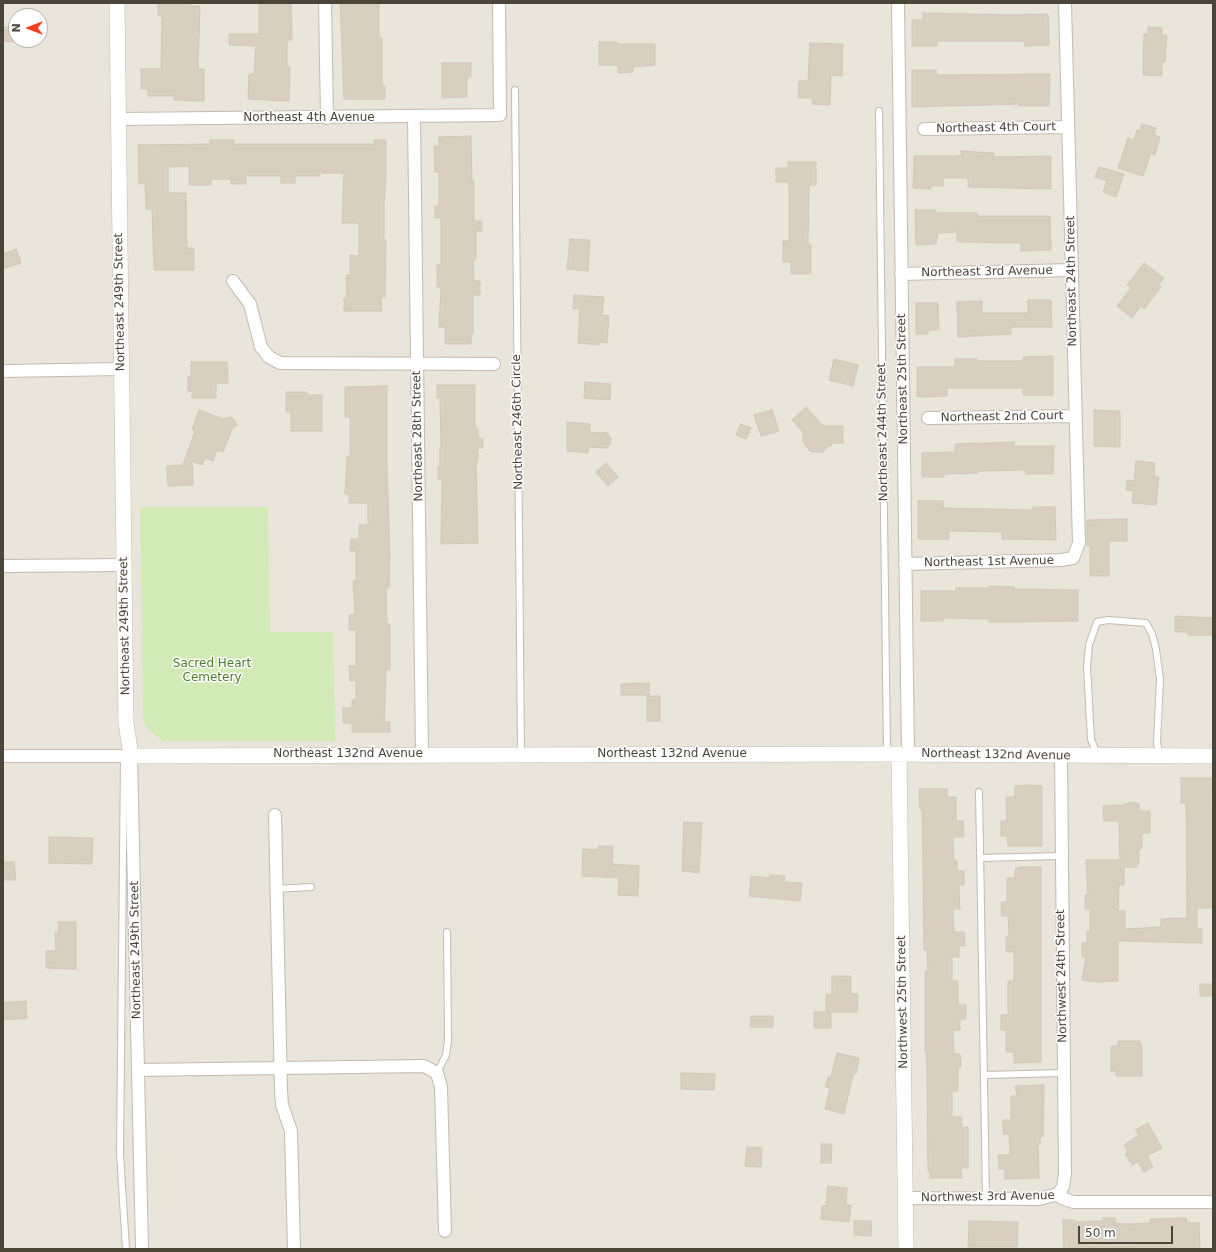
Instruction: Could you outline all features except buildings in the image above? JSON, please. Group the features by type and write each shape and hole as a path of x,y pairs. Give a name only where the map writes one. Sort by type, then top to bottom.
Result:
{"street":[{"name":"Northeast 249th Street","path":"117,3 126,723 138,1070 142,1249"},
{"path":"325,3 327,118"},
{"name":"Northeast 4th Avenue","path":"119,119 500,115 499,3"},
{"name":"Northeast 25th Street","path":"898,3 905,564 898,754"},
{"name":"Northeast 24th Street","path":"1065,3 1079,543 1073,558"},
{"name":"Northeast 28th Street","path":"414,117 422,754"},
{"name":"Northeast 4th Court","path":"924,130 1068,127"},
{"name":"Northeast 3rd Avenue","path":"901,274 1072,270"},
{"path":"233,281 250,304 261,347 274,361 286,364 494,364"},
{"path":"3,371 121,369"},
{"name":"Northeast 2nd Court","path":"928,418 1076,416"},
{"name":"Northeast 1st Avenue","path":"905,564 1060,560 1073,558"},
{"path":"3,566 124,564"},
{"name":"Northeast 132nd Avenue","path":"128,755 898,754 1097,757 1213,756"},
{"name":"Northwest 25th Street","path":"898,754 906,1249"},
{"path":"3,756 128,755"},
{"name":"Northwest 24th Street","path":"1058,1194 1063,1187 1064,1174 1060,756"},
{"path":"276,815 280,1068 282,1105 291,1131 294,1249"},
{"path":"138,1070 424,1066 437,1073 442,1087 445,1231"},
{"name":"Northwest 3rd Avenue","path":"906,1198 1039,1199 1058,1194 1062,1198 1073,1202 1213,1202"}],"lane":[{"name":"Northeast 246th Circle","path":"516,90 521,754"},
{"name":"Northeast 244th Street","path":"879,111 898,754"},
{"path":"1097,757 1091,739 1087,667 1088,652 1097,622 1108,620 1146,623 1152,634 1156,649 1160,679 1157,743 1160,757"},
{"path":"126,1249 120,1153 128,755"},
{"path":"979,792 986,1198"},
{"path":"980,858 1060,856"},
{"path":"277,889 311,888"},
{"path":"437,1073 446,1056 448,1040 447,932"},
{"path":"984,1075 1063,1073"}],"shaded area":[{"path":"3,3 1213,3 1213,1249 3,1249"}],"green space":[{"name":"Sacred Heart Cemetery","path":"140,507 268,507 270,632 333,632 335,741 163,741 147,729 143,720"}]}
